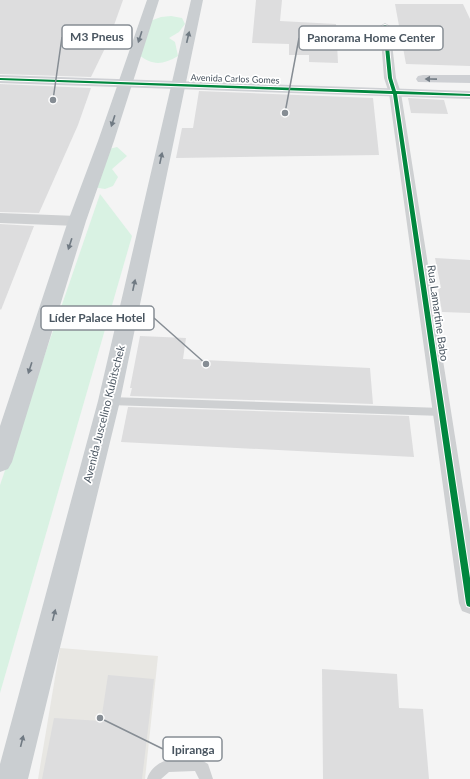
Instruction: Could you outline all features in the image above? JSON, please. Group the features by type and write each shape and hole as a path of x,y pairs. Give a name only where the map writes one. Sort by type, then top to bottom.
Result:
{"main road":[{"path":"1,458 77,221 127,79 152,0"},
{"name":"Avenida Juscelino Kubitschek","path":"12,779 109,401 178,80 197,0"}],"street":[{"name":"Rua Lamartine Babo","path":"385,26 395,81 442,412 467,560 470,603"},
{"name":"Avenida Carlos Gomes","path":"0,68 127,79"},
{"name":"Avenida Carlos Gomes","path":"178,80 351,77"},
{"name":"Avenida Carlos Gomes","path":"0,79 470,80"},
{"name":"Avenida Carlos Gomes","path":"395,81 470,95"},
{"path":"0,218 77,221"}],"lane":[{"path":"109,401 442,412"},
{"path":"154,779 155,776 167,766 198,764 203,769 206,779"}],"shaded area":[{"path":"60,648 158,656 145,779 38,779"}],"green space":[{"path":"171,16 182,18 185,24 179,32 169,38 175,42 178,56 158,63 148,61 138,54 150,21 161,17"},
{"path":"117,147 127,156 112,169 118,177 113,186 105,189 93,187 105,150"},
{"path":"100,194 132,236 0,693 0,485"}],"building":[{"path":"0,0 123,0 108,42 91,77 0,74"},
{"path":"256,0 282,0 280,21 336,24 338,63 309,62 309,55 289,55 289,44 252,43"},
{"path":"395,4 463,4 470,19 470,66 406,64"},
{"path":"0,84 91,88 78,125 39,213 0,212"},
{"path":"199,91 373,98 379,155 176,158 182,128 193,128"},
{"path":"408,98 444,100 448,114 411,113"},
{"path":"0,224 34,226 1,310 0,309"},
{"path":"435,258 470,260 470,313 442,312 438,288 441,288"},
{"path":"140,336 186,338 183,359 370,368 373,404 130,396 132,388 130,388"},
{"path":"128,407 409,416 414,457 121,442"},
{"path":"322,669 397,674 399,708 423,709 429,779 323,779"},
{"path":"108,675 154,679 142,779 42,779 54,718 101,721"}],"cycle path":[{"path":"385,26 390,78 395,93 470,603"},
{"path":"0,79 470,95"}],"place":[{"name":"M3 Pneus","path":"53,100"},
{"name":"Panorama Home Center","path":"285,113"},
{"name":"Líder Palace Hotel","path":"206,364"},
{"name":"Ipiranga","path":"100,718"}]}
